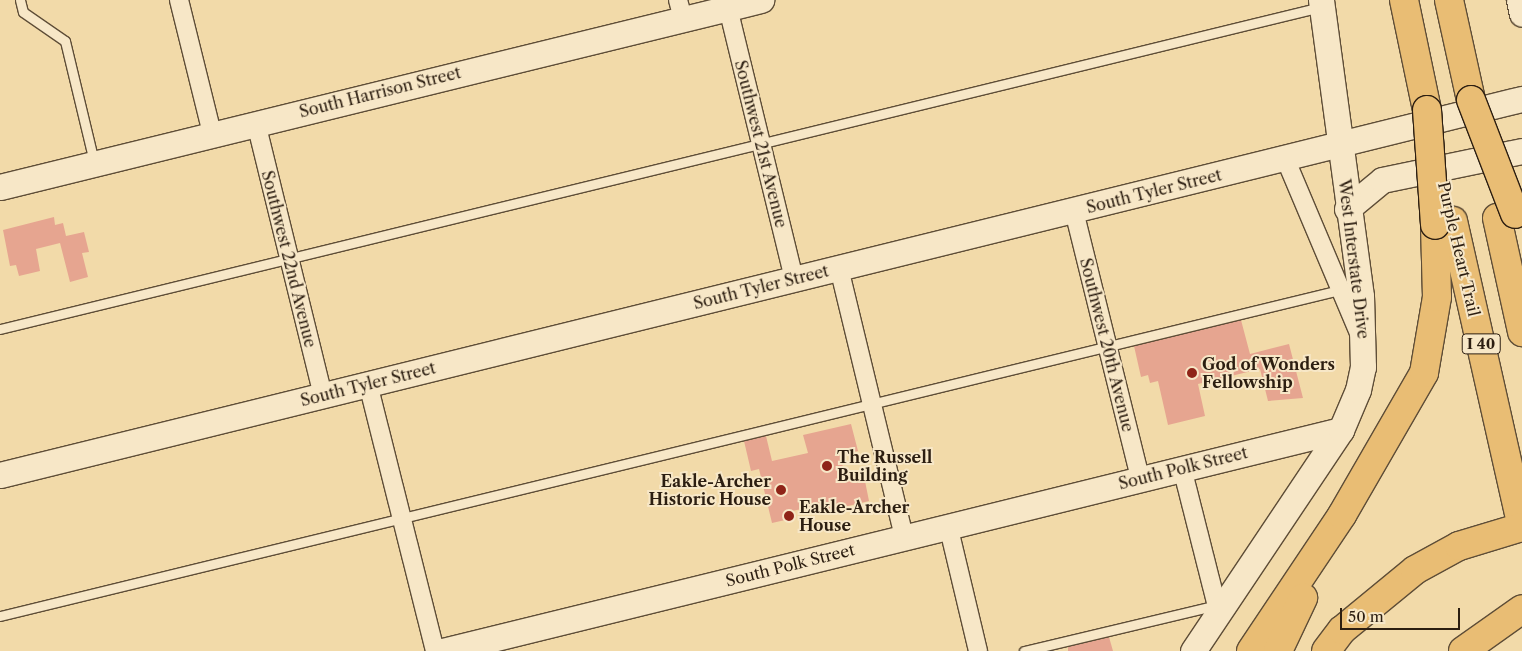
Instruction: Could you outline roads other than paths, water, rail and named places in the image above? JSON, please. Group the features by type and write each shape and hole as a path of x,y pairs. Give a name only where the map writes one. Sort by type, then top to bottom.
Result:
{"highway":[{"path":"1251,651 1342,515 1424,373 1437,297 1444,223 1427,110 1404,0"},
{"path":"1449,0 1471,100 1512,220"},
{"name":"I 40","path":"1512,220 1522,332"},
{"name":"Purple Heart Trail","path":"1444,223 1522,527"},
{"path":"1278,651 1342,515"},
{"path":"1326,651 1342,630 1415,570 1459,546 1522,527"},
{"path":"1462,651 1522,609"}],"main road":[{"name":"South Harrison Street","path":"0,187 681,10 728,8 761,0"},
{"path":"1519,0 1522,14"},
{"name":"West Interstate Drive","path":"1193,651 1218,609 1341,430 1358,390 1366,348 1322,3"},
{"name":"South Tyler Street","path":"0,475 1074,211 1340,143 1522,100"},
{"path":"1347,209 1382,180 1522,151"},
{"name":"South Polk Street","path":"443,651 480,647 904,536 1341,430"}],"street":[{"path":"179,0 212,133"},
{"name":"Southwest 21st Avenue","path":"728,8 794,279"},
{"name":"Southwest 22nd Avenue","path":"256,122 323,395"},
{"path":"1285,158 1366,348"},
{"name":"Southwest 20th Avenue","path":"1074,211 1140,478"},
{"path":"839,268 904,536"},
{"path":"368,384 435,651"},
{"path":"1182,468 1218,609"},
{"path":"948,525 978,651"}],"lane":[{"path":"20,0 23,12 65,41 94,162"},
{"path":"0,329 760,144 1322,3"},
{"path":"0,616 1340,290"},
{"path":"1024,651 1218,609"}],"place":[{"name":"God of Wonders Fellowship","path":"1192,373"},
{"name":"The Russell Building","path":"827,466"},
{"name":"Eakle-Archer Historic House","path":"781,490"},
{"name":"Eakle-Archer House","path":"789,516"}]}
